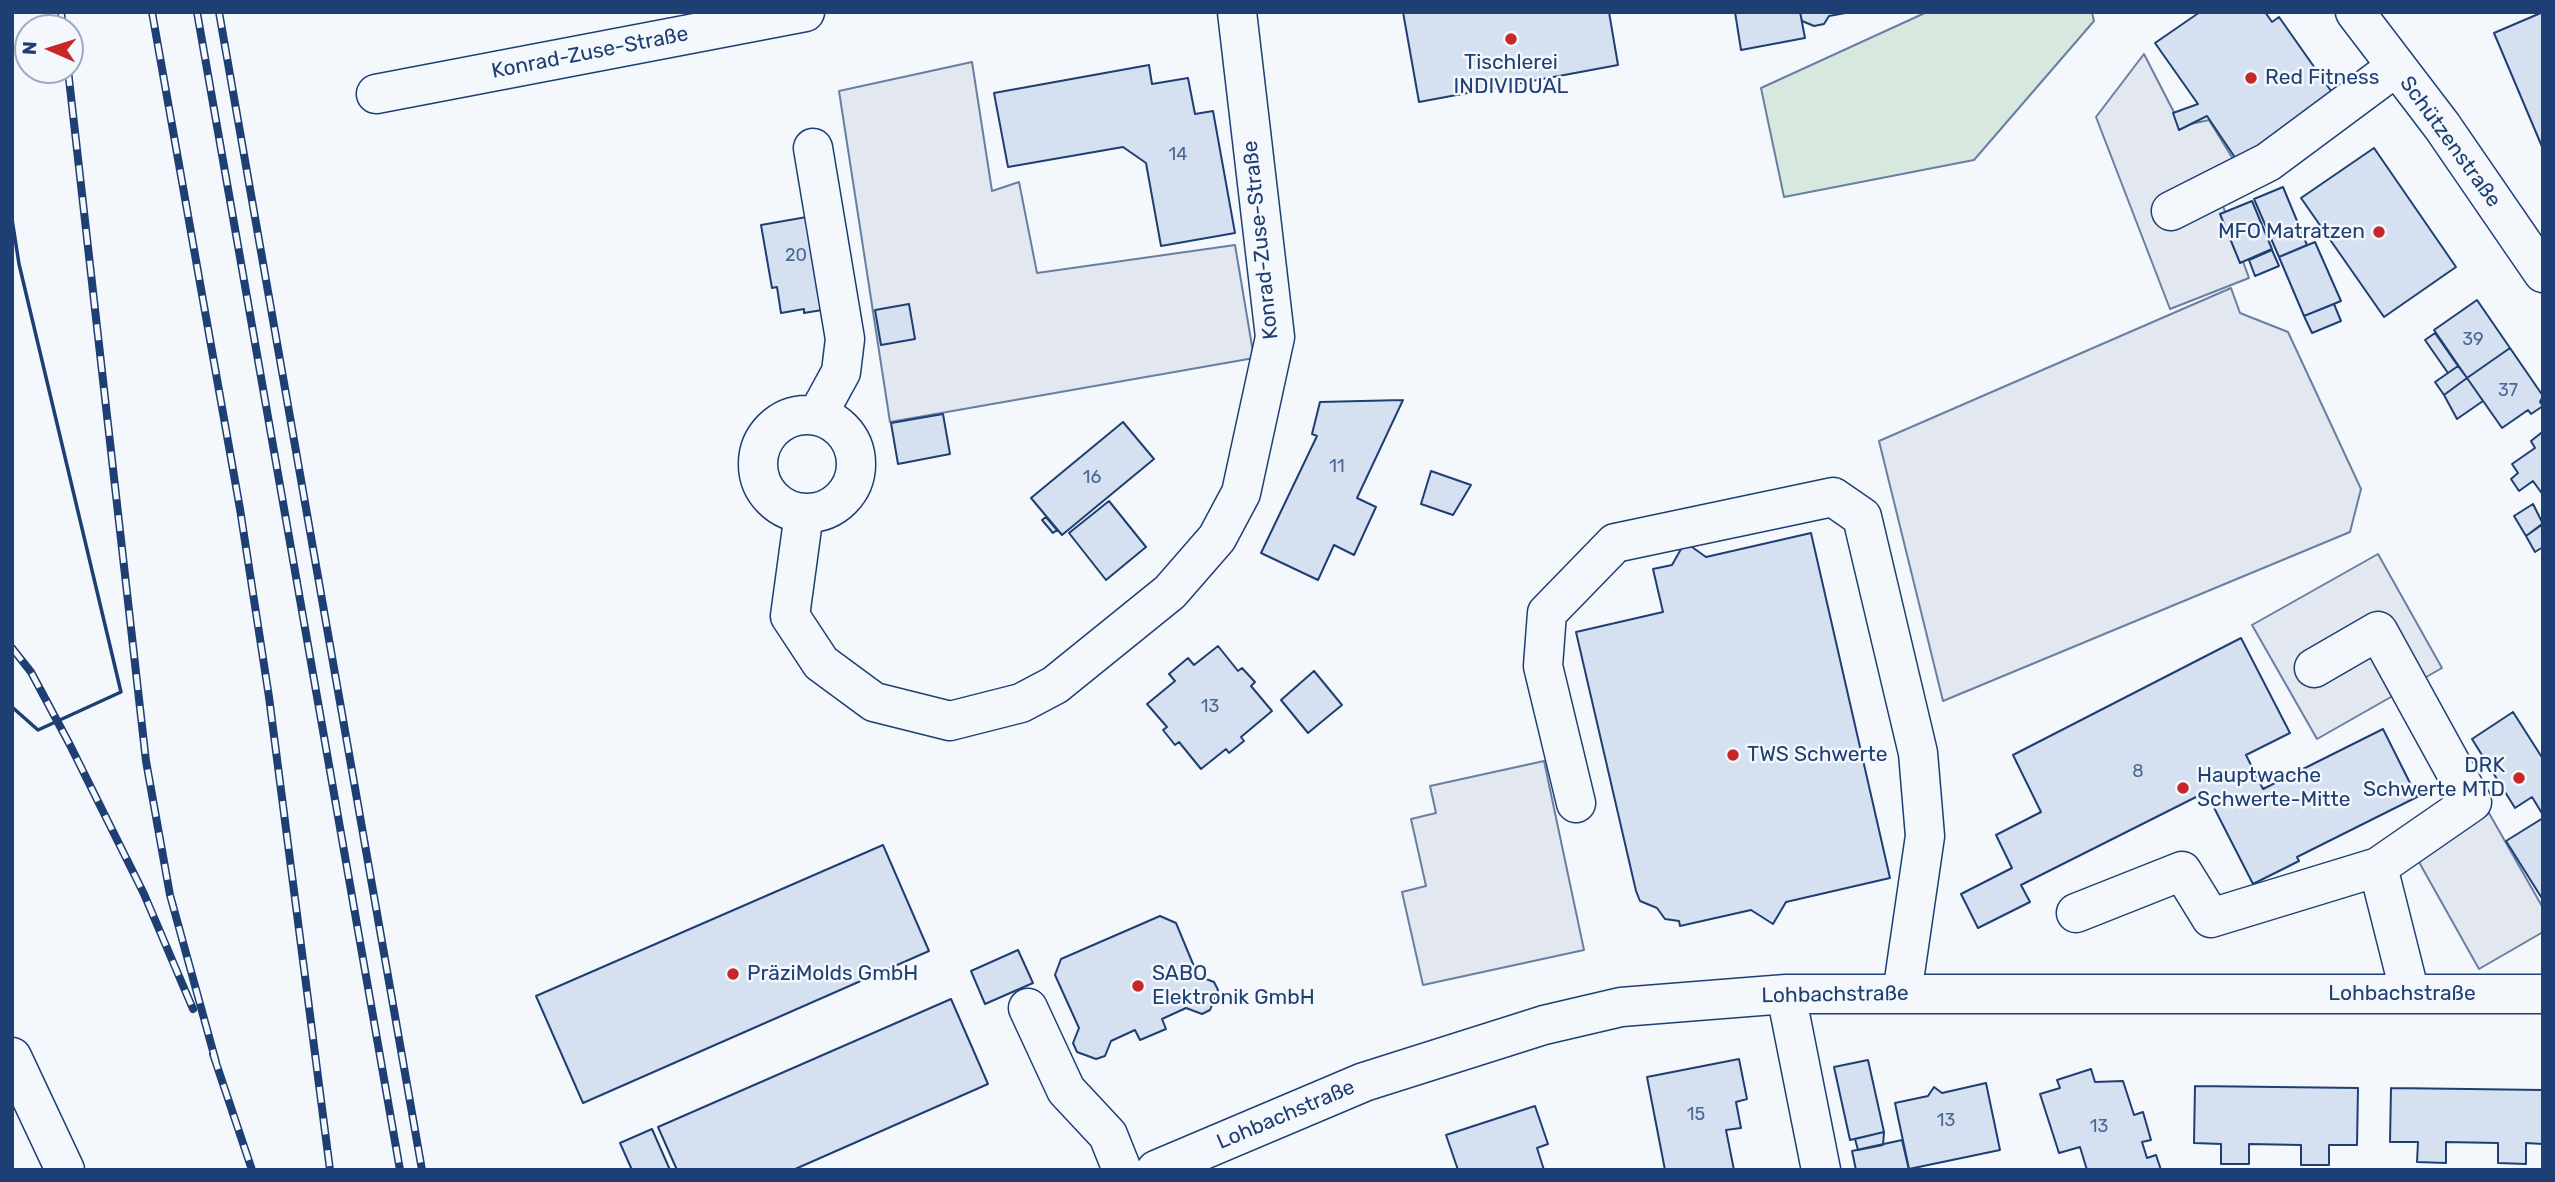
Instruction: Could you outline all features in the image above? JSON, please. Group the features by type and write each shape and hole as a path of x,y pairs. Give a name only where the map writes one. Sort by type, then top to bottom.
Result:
{"street":[{"name":"Konrad-Zuse-Straße","path":"376,94 805,12"},
{"name":"Konrad-Zuse-Straße","path":"804,513 790,616 821,663 874,702 950,721 1021,703 1055,685 1170,592 1186,574 1217,538 1241,493 1275,337 1237,12"},
{"name":"Schützenstraße","path":"2355,12 2442,126 2543,273"},
{"path":"2171,211 2268,162 2396,67"},
{"path":"813,148 845,339 841,372 817,416"},
{"path":"817,416 844,432 854,452 856,467 853,482 840,501 827,509 804,513 790,510 770,497 760,477 758,462 761,447 774,428 795,417 817,416"},
{"path":"1576,803 1544,666 1547,613 1615,543 1833,497 1862,517 1917,753 1926,836 1902,994"},
{"path":"2076,913 2182,871 2211,918 2378,867 2472,803 2378,631 2314,668"},
{"path":"2378,867 2410,994"},
{"path":"1786,994 1821,1170"},
{"name":"Lohbachstraße","path":"1156,1170 1364,1082 1544,1025 1621,1007 1786,994 2543,994"},
{"path":"1028,1008 1066,1090 1108,1135 1122,1170"},
{"path":"12,1057 65,1170"}],"shaded area":[{"path":"1927,12 2092,12 2094,21 1974,160 1784,197 1761,88"},
{"path":"2144,54 2181,126 2209,120 2238,167 2215,184 2249,278 2170,309 2096,117"},
{"path":"972,62 992,191 1019,182 1037,273 1235,245 1254,358 890,422 839,91"},
{"path":"2231,288 2240,313 2288,332 2361,489 2350,532 1943,701 1879,441"},
{"path":"2378,554 2442,668 2317,739 2252,625"},
{"path":"1544,761 1584,950 1423,985 1402,892 1426,886 1411,819 1436,813 1430,786"},
{"path":"2489,813 2543,908 2543,932 2479,969 2415,855"}],"building":[{"name":"Tischlerei INDIVIDUAL","path":"1403,12 1609,12 1618,65 1419,102"},
{"path":"1735,12 1800,12 1805,38 1741,50"},
{"path":"1800,12 1851,12 1829,16 1824,24 1814,26 1802,21"},
{"name":"Red Fitness","path":"2200,12 2265,12 2272,22 2279,17 2336,98 2240,165 2207,116 2179,130 2173,113 2198,104 2155,43"},
{"path":"2543,12 2543,149 2494,33"},
{"path":"1149,65 1152,84 1188,78 1195,114 1213,111 1235,233 1161,246 1146,163 1123,147 1008,167 994,93"},
{"name":"MFO Matratzen","path":"2374,148 2456,267 2384,317 2301,198"},
{"path":"2283,187 2307,245 2279,257 2254,199"},
{"path":"2252,201 2272,249 2240,263 2220,214"},
{"path":"818,215 834,308 804,313 804,309 781,313 777,287 772,288 761,225"},
{"path":"2315,242 2341,301 2304,316 2279,257"},
{"path":"2272,250 2279,266 2255,276 2249,260"},
{"path":"2477,300 2510,348 2467,378 2434,330"},
{"path":"909,304 915,339 881,345 875,310"},
{"path":"2334,304 2341,321 2312,333 2304,316"},
{"path":"2435,333 2458,366 2448,373 2425,340"},
{"path":"2510,348 2543,396 2540,402 2543,406 2531,414 2528,410 2502,428 2467,378"},
{"path":"2458,366 2467,378 2444,395 2435,382"},
{"path":"2467,378 2483,401 2457,419 2444,395"},
{"path":"1403,400 1357,498 1376,507 1354,555 1334,545 1318,580 1261,553 1317,436 1312,434 1320,402"},
{"path":"943,414 950,454 898,464 891,423"},
{"path":"1123,422 1154,459 1062,535 1031,498"},
{"path":"2541,433 2543,495 2533,481 2519,491 2511,479 2518,473 2512,464 2535,448 2531,441"},
{"path":"1431,471 1471,485 1453,515 1421,504"},
{"path":"1109,501 1146,547 1106,580 1069,533"},
{"path":"2533,504 2543,524 2526,536 2514,516"},
{"path":"1046,517 1057,530 1053,533 1042,520"},
{"path":"2542,524 2543,547 2535,552 2526,536"},
{"name":"TWS Schwerte","path":"1811,533 1890,878 1786,902 1773,924 1751,910 1680,926 1679,921 1665,919 1657,908 1640,901 1636,891 1576,632 1663,612 1653,569 1672,565 1685,542 1706,557"},
{"path":"2241,638 2290,733 2246,755 2263,789 2383,729 2417,797 2297,857 2299,861 2253,884 2206,792 2021,885 2030,902 1978,928 1961,894 2012,868 1996,835 2041,812 2013,755"},
{"path":"1218,646 1238,671 1242,668 1255,682 1251,686 1272,711 1241,737 1244,741 1229,753 1226,749 1201,769 1179,742 1175,745 1163,730 1167,727 1147,704 1175,681 1169,674 1188,658 1194,665"},
{"path":"1314,671 1342,705 1308,733 1281,700"},
{"name":"DRK Schwerte MTD","path":"2513,712 2543,759 2543,815 2532,797 2515,808 2472,739"},
{"name":"DRK Schwerte MTD","path":"2543,818 2543,900 2506,841"},
{"name":"PräziMolds GmbH","path":"883,845 929,951 583,1103 536,996"},
{"name":"SABO Elektronik GmbH","path":"1160,916 1176,923 1198,976 1214,982 1218,990 1210,1010 1202,1014 1186,1008 1162,1019 1166,1029 1140,1040 1135,1030 1111,1041 1105,1056 1096,1059 1077,1052 1073,1043 1079,1028 1055,975 1061,959"},
{"path":"1018,950 1033,983 985,1004 971,971"},
{"path":"951,999 988,1084 793,1170 677,1170 658,1127"},
{"path":"1739,1059 1747,1099 1736,1102 1741,1128 1726,1130 1734,1170 1665,1170 1647,1077"},
{"path":"1868,1060 1884,1132 1850,1140 1834,1067"},
{"path":"2091,1069 2095,1082 2123,1081 2134,1115 2143,1112 2151,1140 2142,1142 2147,1158 2156,1155 2161,1170 2087,1170 2080,1147 2059,1153 2040,1094 2060,1088 2057,1080"},
{"path":"1986,1083 2000,1150 1909,1169 1895,1103 1928,1096 1934,1087 1942,1093"},
{"path":"2195,1086 2358,1088 2357,1145 2329,1145 2329,1165 2301,1165 2301,1145 2249,1144 2249,1164 2221,1164 2221,1144 2194,1143"},
{"path":"2391,1088 2543,1090 2543,1144 2526,1143 2526,1164 2498,1163 2498,1143 2446,1142 2446,1163 2417,1162 2418,1142 2390,1142"},
{"path":"1535,1106 1548,1144 1537,1148 1544,1170 1458,1170 1446,1135"},
{"path":"652,1129 670,1170 632,1170 620,1143"},
{"path":"1884,1132 1883,1145 1858,1150 1855,1139"},
{"path":"1902,1140 1909,1170 1856,1170 1852,1151"}],"railway":[{"path":"152,12 240,509 269,697 330,1170"},
{"path":"197,12 400,1170"},
{"path":"219,12 422,1170"},
{"path":"70,84 146,761 170,895 216,1062"},
{"path":"12,648 31,672 70,745 144,894 193,1009"},
{"path":"213,1054 252,1170"}],"wall":[{"path":"12,219 19,264 121,692 38,730 12,707"}],"place":[{"name":"Tischlerei INDIVIDUAL","path":"1511,39"},
{"name":"Red Fitness","path":"2251,78"},
{"name":"MFO Matratzen","path":"2379,232"},
{"name":"TWS Schwerte","path":"1733,755"},
{"name":"DRK Schwerte MTD","path":"2519,778"},
{"name":"Hauptwache Schwerte-Mitte","path":"2183,788"},
{"name":"PräziMolds GmbH","path":"733,974"},
{"name":"SABO Elektronik GmbH","path":"1138,986"}]}
